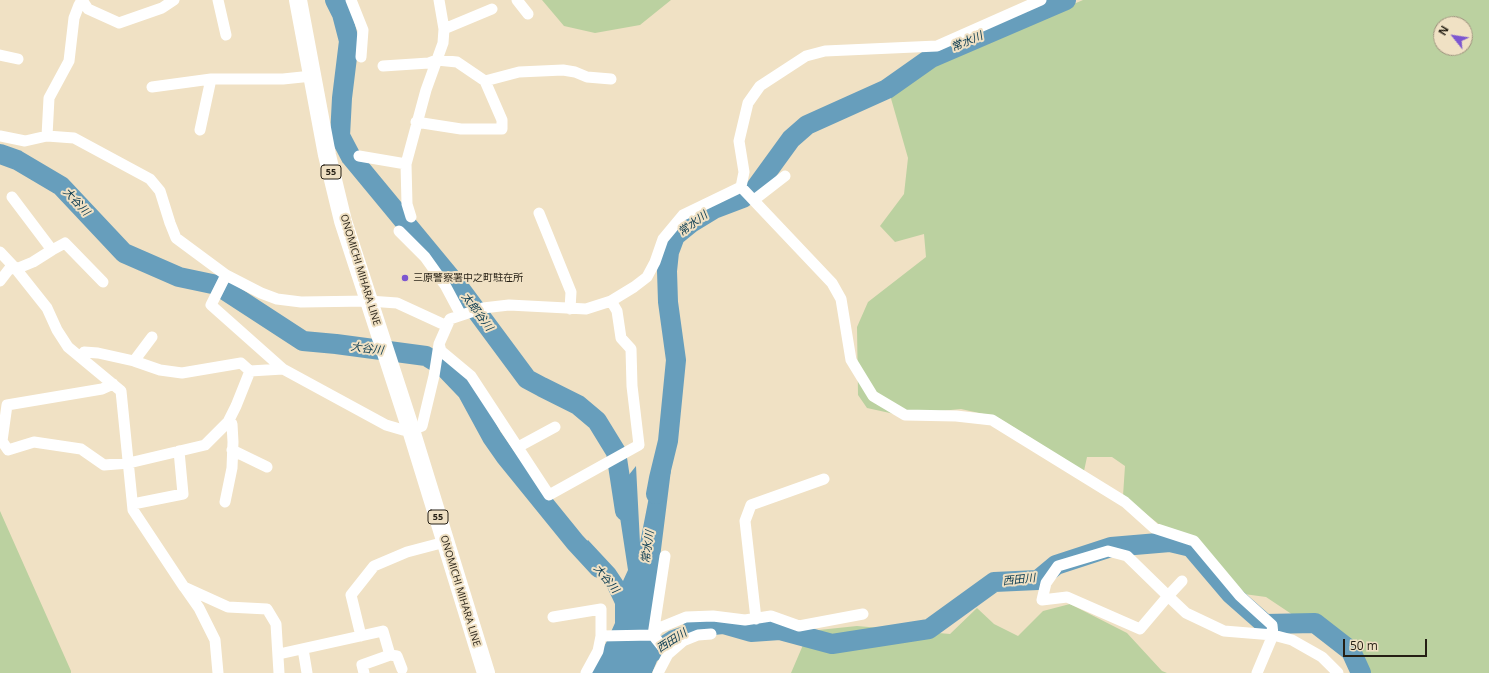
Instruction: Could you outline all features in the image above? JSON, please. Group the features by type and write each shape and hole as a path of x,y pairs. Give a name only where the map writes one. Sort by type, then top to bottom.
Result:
{"main road":[{"name":"ONOMICHI MIHARA LINE","path":"298,0 327,155 342,213 486,673"}],"street":[{"path":"47,136 49,98 69,61 74,18 82,0 88,9 118,23 162,8 174,0"},
{"path":"218,0 226,35"},
{"path":"351,0 363,30 361,57"},
{"path":"411,217 407,204 406,164 416,122 443,43 444,29 440,0"},
{"path":"517,0 528,14"},
{"path":"741,187 744,172 739,142 748,102 760,86 806,56 825,51 937,46 1042,0"},
{"path":"444,29 492,9"},
{"path":"0,55 18,60"},
{"path":"383,66 429,64 437,60 457,62 485,81 502,120 502,129 461,129 416,122"},
{"path":"485,81 519,72 563,70 575,72 587,77 611,79"},
{"path":"152,87 210,80 283,79 312,76"},
{"path":"200,130 210,80"},
{"path":"0,136 25,140 47,136 74,138 150,179 160,191 176,238 226,275 262,293 277,299 301,302 369,301 398,303 447,326"},
{"path":"359,156 406,164"},
{"path":"754,200 785,176"},
{"path":"741,187 832,283 841,299 851,360 873,396 905,415 956,416 992,420 1125,502 1154,528 1194,541 1240,596 1272,625 1273,635 1257,673"},
{"path":"226,275 211,305 283,369 386,425 403,430 411,430 422,426 434,376 439,344 450,319 483,308 509,305 586,309 611,301 647,277 655,262 663,239 683,215 741,187"},
{"path":"12,197 52,250"},
{"path":"539,213 571,292 570,309"},
{"path":"399,231 425,257 465,314"},
{"path":"0,281 10,268 16,270 65,243 103,282"},
{"path":"0,252 47,308 57,330 68,347 122,391 133,510 199,608 215,640 218,673"},
{"path":"439,344 441,351 471,376 549,495 639,445 632,386 631,349 620,338 616,311 611,301"},
{"path":"134,361 152,337"},
{"path":"81,357 84,352 98,354 134,361 160,370 182,373 241,363 250,371 283,369"},
{"path":"113,384 102,389 7,405 2,441 8,450 34,442 81,449 104,465 129,463 205,445 228,422 250,371"},
{"path":"225,502 232,468 232,424 228,422"},
{"path":"518,447 555,427"},
{"path":"232,450 267,467"},
{"path":"133,504 183,494 179,451"},
{"path":"756,618 745,521 751,505 824,479"},
{"path":"361,636 351,595 374,566 407,552 445,542"},
{"path":"1182,581 1168,596 1140,629 1067,597 1042,600 1046,583 1058,566 1108,551 1127,556 1168,596 1186,614 1224,631 1273,635 1292,640 1322,656 1334,671"},
{"path":"665,556 653,635 668,654"},
{"path":"184,587 228,607 268,609 276,624 279,673"},
{"path":"553,618 601,610 601,636 598,651 586,673"},
{"path":"601,636 653,635 660,628 686,617 713,616 746,620 771,616 799,626 863,614"},
{"path":"279,654 383,631 390,655"},
{"path":"658,673 668,654 683,640 698,635 711,634"},
{"path":"303,649 307,673"},
{"path":"364,673 362,665 390,655 397,656 402,670"}],"green space":[{"path":"542,0 671,0 640,25 595,33 564,26"},
{"path":"1083,0 1489,0 1489,673 1366,673 1356,649 1316,618 1296,617 1266,597 1244,594 1196,540 1160,525 1123,496 1125,466 1112,457 1087,457 1084,471 997,417 961,409 899,415 867,408 858,395 857,327 868,302 926,257 924,234 895,242 880,226 904,194 908,158 890,95 934,64"},
{"path":"0,511 71,671 71,673 0,673"},
{"path":"1070,604 1127,633 1162,671 1167,673 791,673 809,631 857,626 950,634 977,608 994,624 1018,636 1043,611"}],"water":[{"path":"636,466 640,543 655,466 671,470 653,613 652,642 669,631 695,622 723,621 716,630 697,633 657,661 652,673 588,673 606,643 615,623 615,604 607,587 579,551 588,540 615,569 623,581 628,570 616,491"}],"waterway":[{"name":"太郎谷川","path":"335,0 342,14 349,41 342,98 340,136 351,157 461,290 527,379 578,405 597,421 616,452 625,511"},
{"name":"常水川","path":"656,494 668,441 676,360 668,302 667,271 669,252 675,236 691,223 714,209 743,198 754,190 791,139 807,125 887,89 931,58 1066,0"},
{"name":"大谷川","path":"0,154 17,160 61,186 124,253 179,277 217,285 303,341 426,356 444,367 467,391 492,437 506,457 575,542 599,568"},
{"name":"西田川","path":"693,627 723,624 751,632 780,630 832,644 929,629 994,582 1038,580 1056,565 1111,547 1170,542 1191,547 1231,594 1265,624 1315,623 1351,651 1361,673"}],"place":[{"name":"三原警察署中之町駐在所","path":"405,278"}]}
